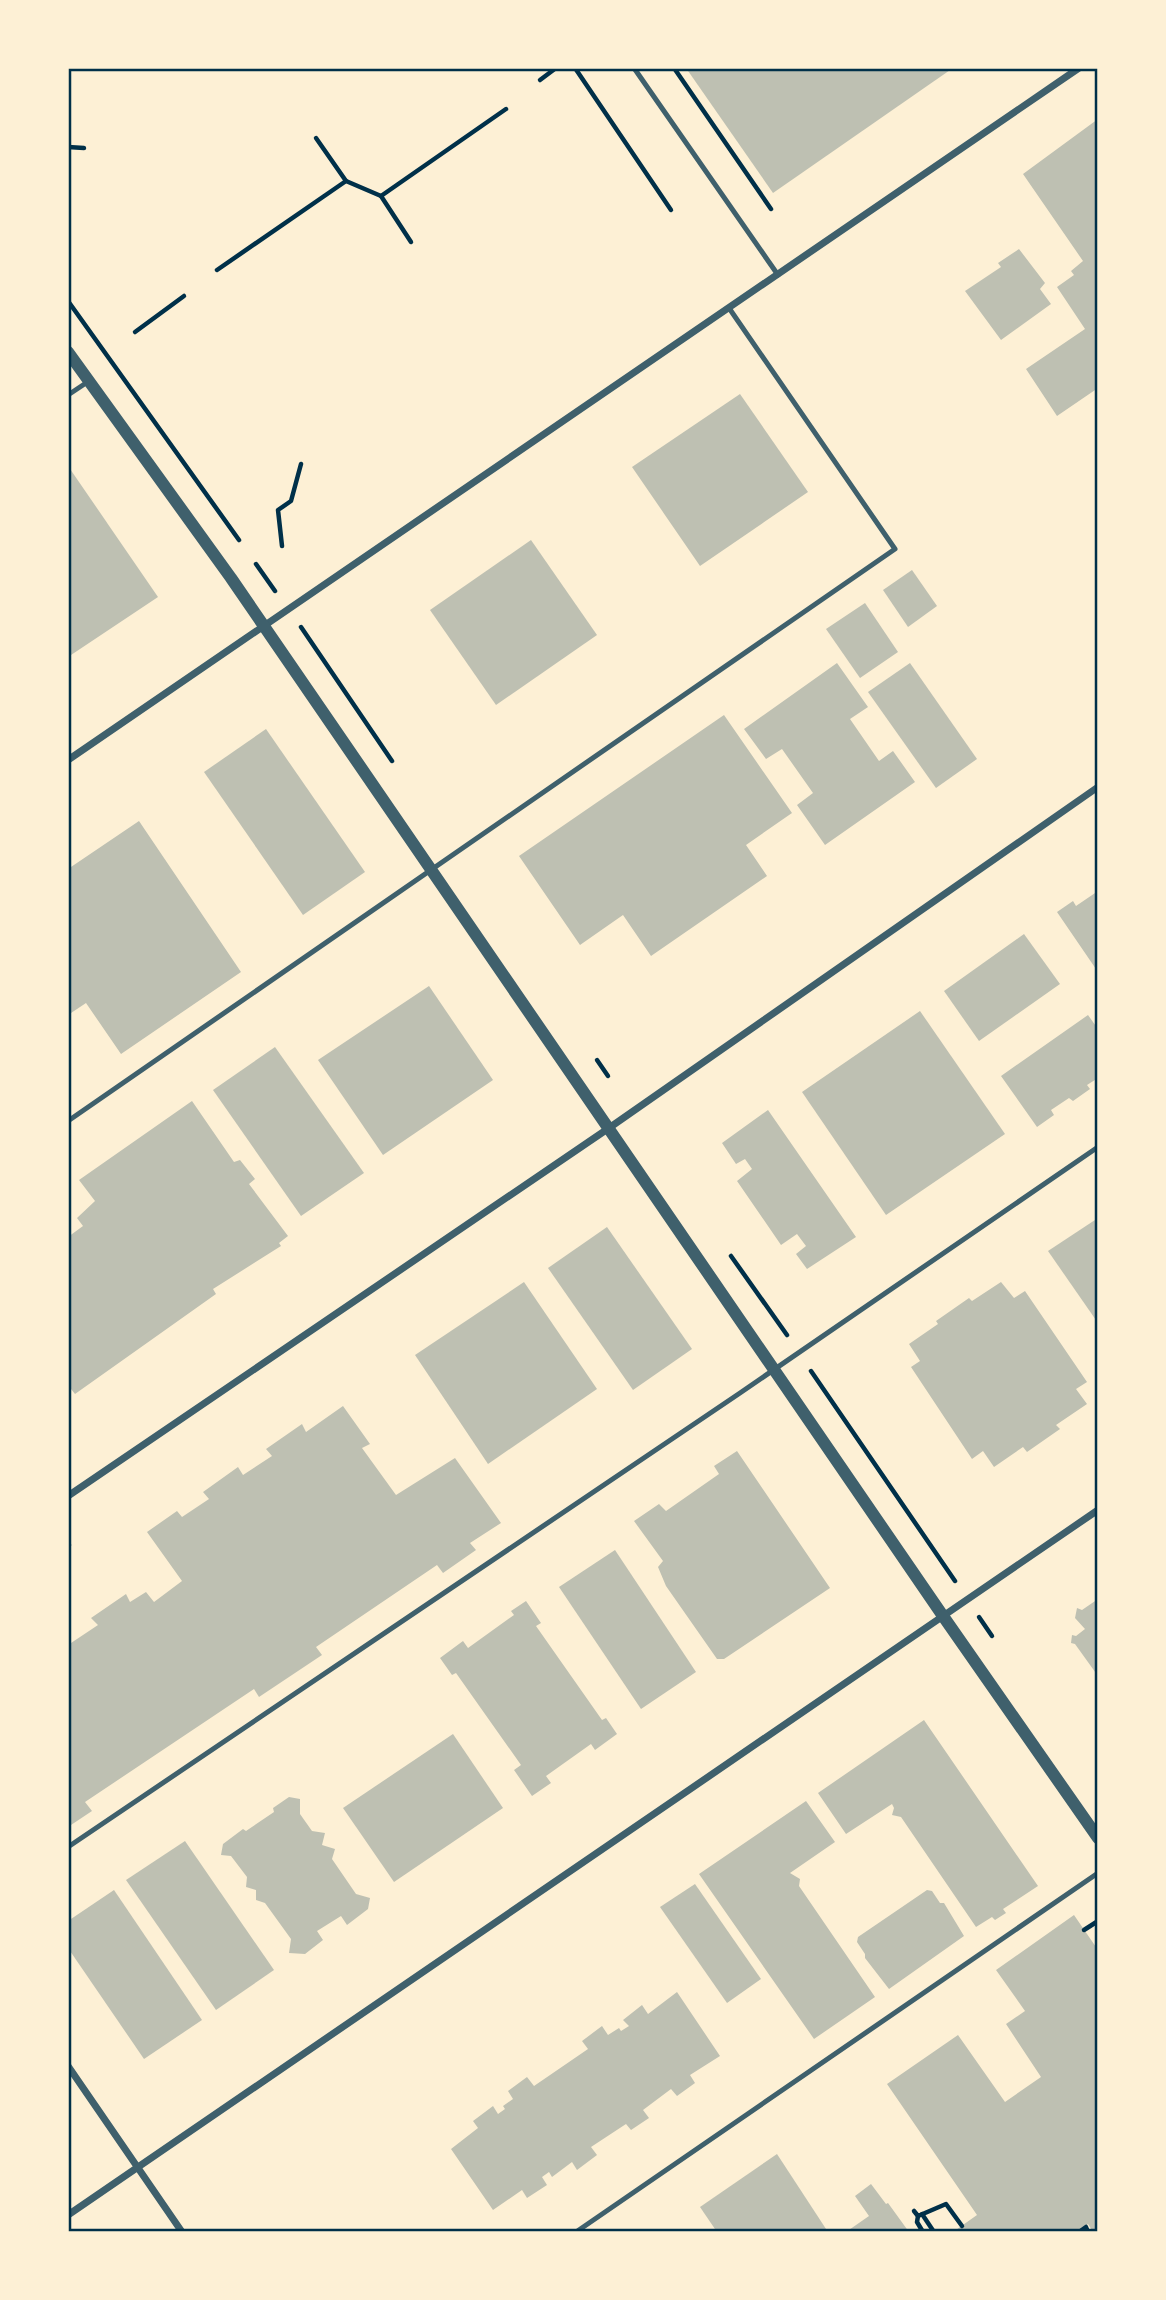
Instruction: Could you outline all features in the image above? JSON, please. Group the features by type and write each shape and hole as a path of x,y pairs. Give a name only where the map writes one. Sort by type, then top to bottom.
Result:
{"street":[{"path":"68,760 1079,68"},
{"path":"68,352 265,626 1098,1838"},
{"path":"68,1496 609,1128 1098,787"},
{"path":"68,2214 1098,1510"},
{"path":"68,2066 182,2232"}],"lane":[{"path":"634,68 778,275"},
{"path":"68,1121 895,549 729,308"},
{"path":"68,395 89,380"},
{"path":"68,1847 1098,1147"},
{"path":"576,2232 1098,1873"}],"path":[{"path":"540,80 556,68"},
{"path":"575,68 671,210"},
{"path":"674,68 771,209"},
{"path":"380,195 506,108"},
{"path":"316,138 346,181 380,195 411,242"},
{"path":"68,147 84,148"},
{"path":"217,270 346,181"},
{"path":"135,332 184,296"},
{"path":"282,546 278,510 291,501 302,464"},
{"path":"1084,1930 1098,1921"},
{"path":"918,2214 946,2204 962,2226"},
{"path":"918,2214 917,2222 923,2232"},
{"path":"918,2214 934,2232"},
{"path":"1079,2232 1086,2227 1088,2232"}],"building":[{"path":"686,68 953,68 773,193"},
{"path":"1098,119 1098,388 1057,416 1026,369 1085,329 1057,287 1074,275 1071,271 1083,261 1023,174"},
{"path":"1019,249 1045,283 1040,289 1051,304 1001,340 965,291 1001,267 998,263"},
{"path":"740,394 808,492 700,566 632,467"},
{"path":"68,466 158,597 68,657"},
{"path":"531,540 597,635 496,705 430,610"},
{"path":"912,570 937,606 908,627 883,590"},
{"path":"865,603 898,652 860,678 826,629"},
{"path":"837,663 868,707 850,719 879,761 893,751 915,782 825,845 797,805 813,793 782,749 766,759 744,729"},
{"path":"910,663 977,759 936,788 868,692"},
{"path":"724,715 792,813 746,845 767,876 651,956 623,915 580,945 519,856"},
{"path":"266,729 365,872 303,915 204,772"},
{"path":"139,821 241,972 121,1054 86,1003 68,1015 68,869"},
{"path":"1098,891 1098,972 1057,912 1073,901 1076,906"},
{"path":"1024,934 1060,984 979,1041 944,991"},
{"path":"429,986 493,1080 383,1155 318,1060"},
{"path":"920,1011 1005,1134 886,1215 802,1092"},
{"path":"1088,1015 1098,1029 1098,1078 1087,1085 1090,1089 1073,1101 1069,1098 1051,1110 1054,1115 1037,1127 1001,1076"},
{"path":"275,1047 364,1173 301,1216 213,1090"},
{"path":"192,1101 234,1162 240,1160 255,1179 249,1184 288,1236 279,1243 281,1246 213,1289 216,1294 75,1394 71,1389 68,1391 68,1237 83,1226 77,1218 95,1201 79,1180"},
{"path":"768,1110 856,1237 807,1269 796,1254 806,1246 797,1234 781,1245 737,1181 752,1169 745,1159 736,1164 722,1143"},
{"path":"1098,1218 1098,1323 1048,1251"},
{"path":"607,1227 692,1349 633,1390 548,1268"},
{"path":"524,1282 597,1389 488,1464 415,1355"},
{"path":"1001,1282 1014,1298 1025,1291 1087,1382 1076,1389 1087,1404 1056,1425 1060,1429 1027,1452 1023,1447 994,1467 983,1451 972,1459 911,1367 920,1361 909,1344 969,1298 972,1301"},
{"path":"343,1406 370,1444 362,1448 396,1495 455,1458 501,1523 470,1543 476,1550 443,1573 437,1565 316,1647 322,1655 259,1697 254,1689 85,1802 92,1811 68,1827 68,1645 98,1625 91,1618 126,1594 130,1602 146,1592 154,1602 182,1581 147,1532 177,1511 182,1517 209,1499 203,1492 238,1467 243,1475 272,1456 266,1449 302,1424 306,1432"},
{"path":"737,1451 830,1588 724,1659 717,1659 666,1586 658,1567 663,1561 634,1521 659,1504 666,1511 719,1474 714,1466"},
{"path":"615,1550 696,1672 641,1709 559,1587"},
{"path":"1098,1599 1098,1676 1075,1644 1071,1643 1072,1635 1076,1636 1085,1629 1075,1618 1077,1608 1082,1610"},
{"path":"526,1601 541,1623 536,1626 602,1720 606,1718 617,1734 595,1750 591,1744 546,1776 551,1783 532,1796 514,1770 521,1765 456,1673 452,1675 440,1658 463,1641 468,1648 514,1615 511,1611"},
{"path":"924,1720 1038,1886 1003,1909 1006,1913 995,1920 992,1917 976,1927 901,1817 892,1815 892,1804 846,1834 818,1793"},
{"path":"453,1734 503,1808 394,1882 343,1808"},
{"path":"289,1797 300,1799 300,1814 312,1831 325,1833 322,1845 335,1849 332,1859 356,1894 370,1898 368,1909 347,1925 341,1916 317,1931 323,1940 305,1954 289,1953 291,1939 265,1903 256,1900 256,1890 246,1887 247,1877 231,1856 221,1855 223,1844 274,1812 273,1808"},
{"path":"806,1801 835,1842 790,1873 800,1879 799,1886 875,1997 814,2039 699,1874"},
{"path":"185,1841 274,1970 216,2010 126,1880"},
{"path":"695,1884 761,1979 727,2003 660,1907"},
{"path":"114,1890 202,2020 144,2059 68,1948 68,1921"},
{"path":"927,1890 932,1891 940,1903 944,1903 964,1936 889,1989 865,1958 857,1942 858,1937"},
{"path":"1074,1915 1098,1950 1098,2232 1093,2232 1088,2224 1077,2232 953,2232 977,2215 887,2084 958,2035 1005,2102 1041,2077 1006,2024 1025,2011 996,1970"},
{"path":"677,1992 720,2056 690,2075 695,2083 677,2096 671,2089 643,2110 649,2118 631,2130 626,2124 591,2147 597,2155 577,2170 572,2162 552,2177 549,2172 542,2177 547,2185 527,2198 522,2190 493,2210 451,2149 478,2128 473,2121 493,2106 498,2114 505,2109 503,2106 513,2099 508,2091 527,2077 534,2086 588,2049 582,2041 602,2026 608,2035 619,2028 621,2031 629,2026 623,2020 642,2005 648,2014"},
{"path":"777,2154 828,2232 717,2232 700,2207"},
{"path":"871,2184 909,2232 846,2232 869,2216 855,2196"}]}
